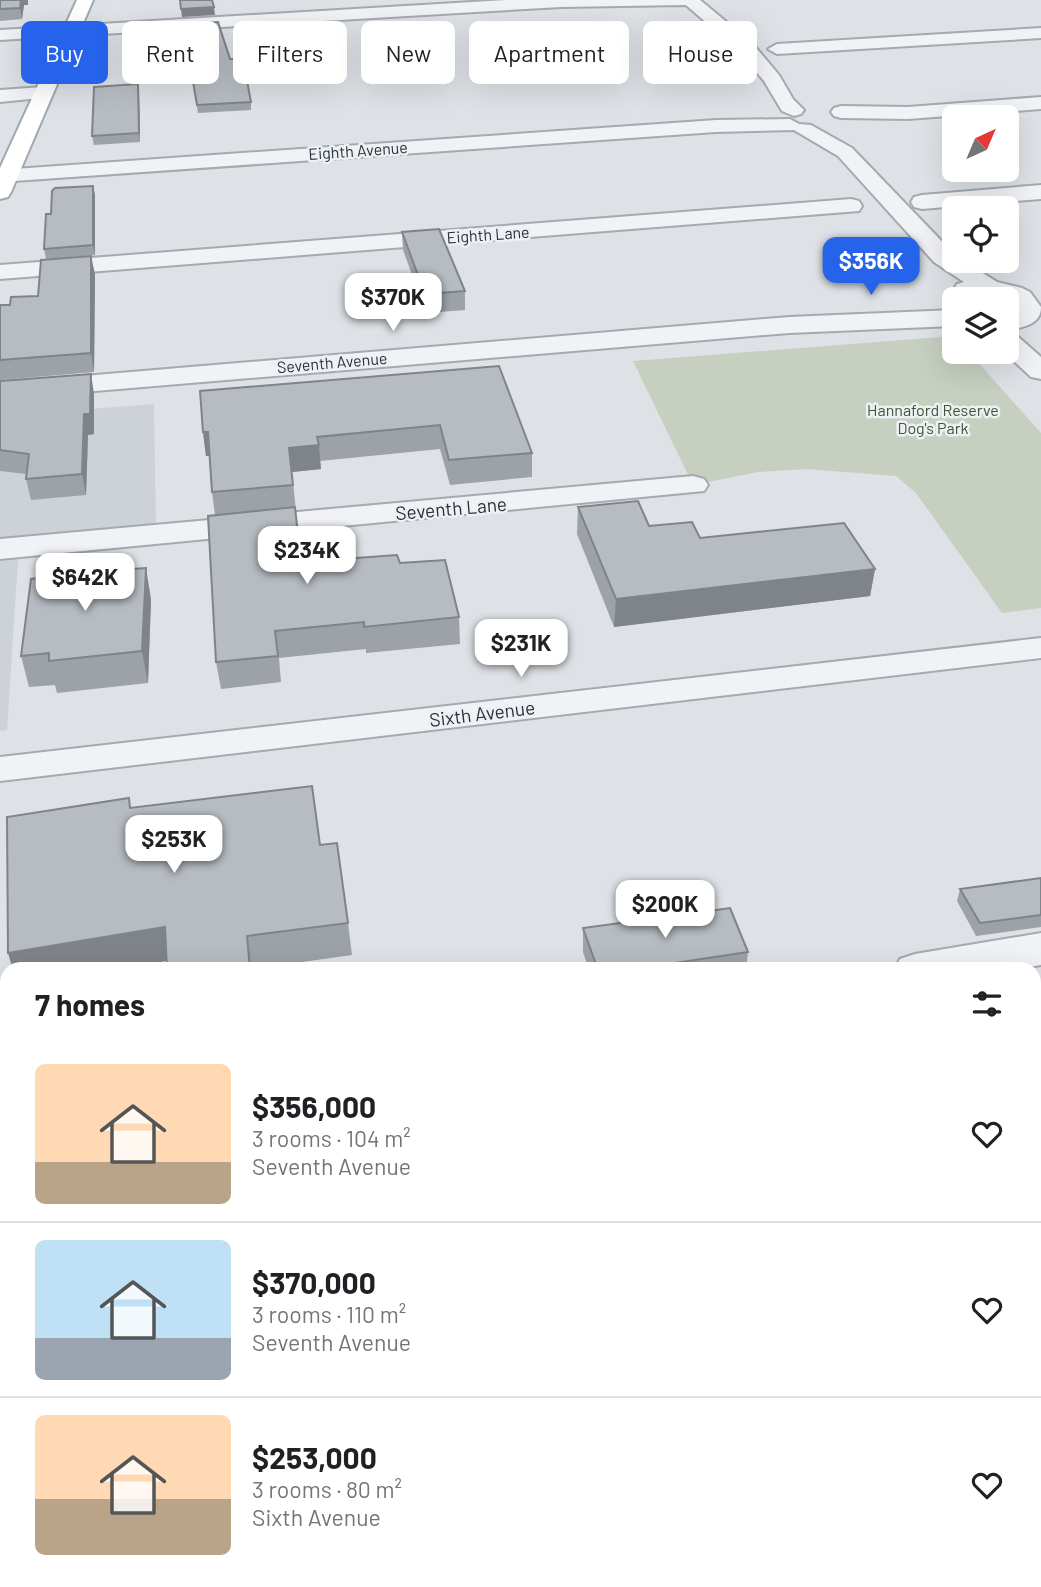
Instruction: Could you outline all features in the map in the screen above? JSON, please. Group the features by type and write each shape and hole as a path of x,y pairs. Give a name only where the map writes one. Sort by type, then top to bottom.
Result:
{"main road":[{"path":"76,21 85,0"},
{"path":"2,181 47,84"}],"street":[{"path":"552,4 592,0"},
{"path":"108,29 552,4 685,1 719,1 718,9 724,21"},
{"path":"685,1 712,21"},
{"path":"777,49 1041,33"},
{"path":"0,35 21,34"},
{"path":"757,62 774,80 783,104 815,116 942,257"},
{"path":"0,96 43,93"},
{"name":"Eighth Avenue","path":"2,181 815,116 872,121 908,113 1041,103"},
{"path":"815,116 845,152"},
{"path":"922,202 1041,192"},
{"name":"Eighth Lane","path":"0,272 851,206"},
{"path":"970,273 994,287"},
{"path":"1019,300 1029,305 1024,316 1041,371"},
{"name":"Seventh Avenue","path":"0,391 789,325 942,306"},
{"path":"1024,316 1041,351"},
{"name":"Seventh Lane","path":"0,549 693,485"},
{"name":"Sixth Avenue","path":"2,768 1041,648"},
{"path":"963,962 1041,949"}],"shaded area":[{"path":"154,404 156,528 0,542 0,416"},
{"path":"18,560 7,730 0,731 0,561"}],"green space":[{"name":"Hannaford Reserve Dog's Park","path":"942,337 942,364 980,364 1041,433 1041,608 1002,613 916,493 896,476 806,469 758,472 693,485 633,361"}],"building":[{"path":"0,0 21,0 20,8 0,9"},
{"path":"180,0 212,0 214,7 181,9"},
{"path":"219,25 230,59 233,59 233,84 248,84 251,102 197,105 193,84 219,84"},
{"path":"138,84 139,133 92,136 94,87"},
{"path":"93,186 93,245 44,249 46,214 51,214 52,191 55,188"},
{"path":"439,229 465,291 425,294 402,232"},
{"path":"91,256 91,353 0,360 0,305 10,305 11,297 38,296 41,260"},
{"path":"499,366 532,453 449,460 440,425 317,437 319,445 289,448 293,485 212,492 208,432 203,432 200,391"},
{"path":"91,374 90,414 84,414 82,474 26,479 29,454 0,450 0,381"},
{"path":"638,501 649,526 692,522 700,538 844,523 875,569 616,599 578,507"},
{"path":"295,507 301,562 397,555 400,563 445,560 459,617 364,627 364,622 275,631 278,656 216,662 208,516"},
{"path":"89,562 89,572 146,568 142,651 49,661 49,653 21,656 31,579 46,577 47,567"},
{"path":"312,786 320,845 337,843 348,923 247,936 249,962 167,962 165,927 8,953 7,817 129,798 130,808"},
{"path":"1041,878 1041,915 980,923 960,889"},
{"path":"730,908 748,952 681,962 595,962 583,928"}]}
